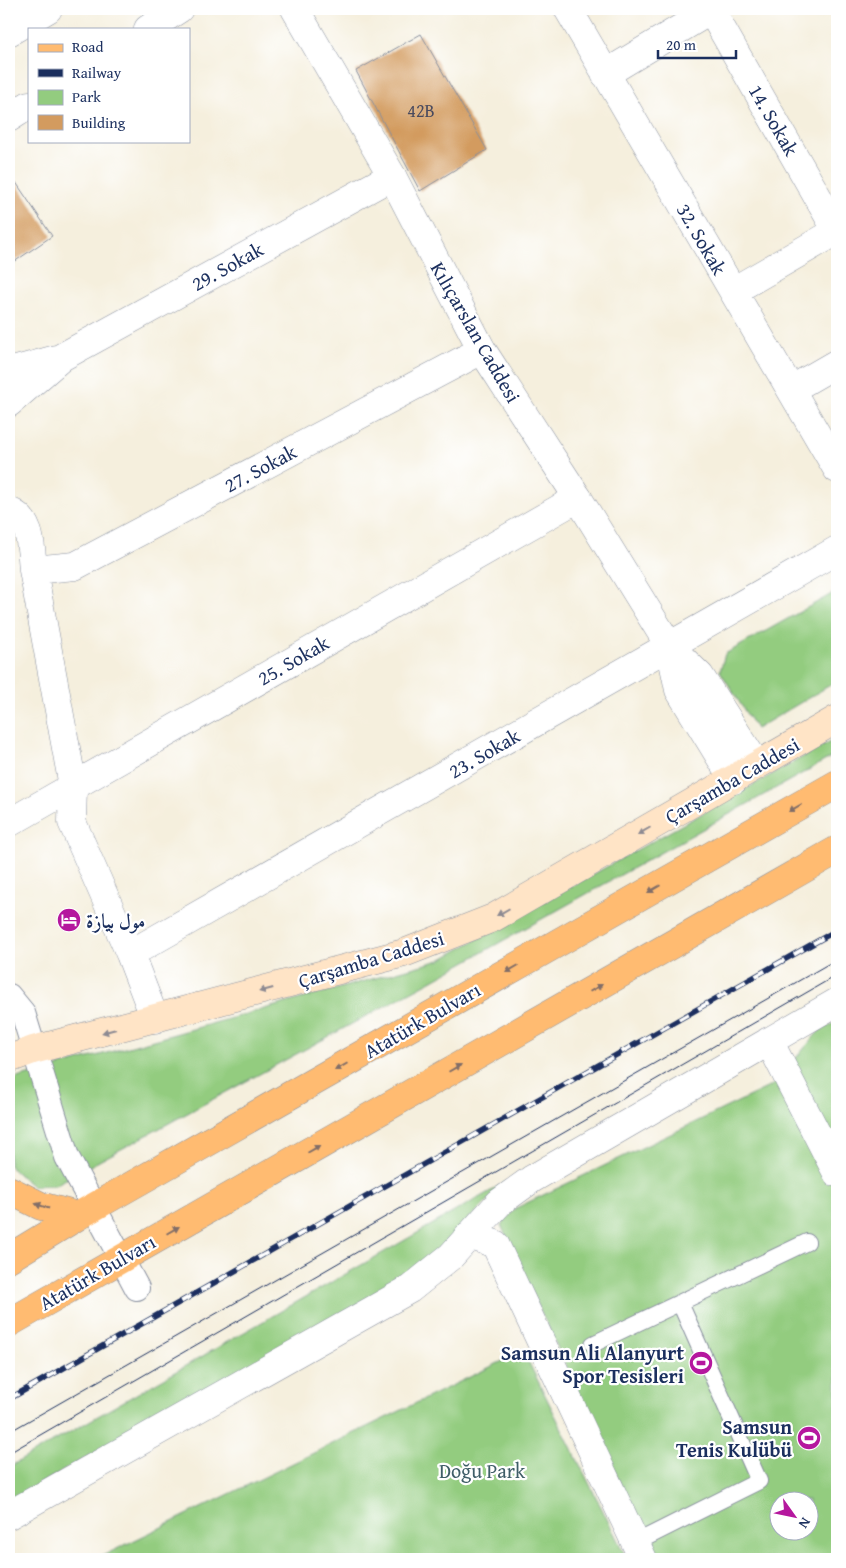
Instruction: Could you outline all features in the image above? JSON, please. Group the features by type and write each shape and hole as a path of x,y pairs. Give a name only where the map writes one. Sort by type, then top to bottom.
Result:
{"main road":[{"name":"Çarşamba Caddesi","path":"21,1055 404,953 493,918 837,719"},
{"name":"Atatürk Bulvarı","path":"9,1258 86,1212 837,784"},
{"name":"Atatürk Bulvarı","path":"9,1323 837,850"},
{"path":"9,1190 41,1206 86,1212"}],"street":[{"path":"9,32 48,9"},
{"path":"150,28 179,9"},
{"name":"Kılıçarslan Caddesi","path":"295,9 392,176 482,350 578,498 670,647 700,676 757,765"},
{"name":"32. Sokak","path":"568,9 733,291 836,462"},
{"path":"605,74 712,9"},
{"name":"14. Sokak","path":"712,9 837,231"},
{"name":"29. Sokak","path":"62,357 392,176"},
{"path":"733,291 837,231"},
{"name":"27. Sokak","path":"33,570 76,566 482,350"},
{"path":"9,372 62,357"},
{"path":"9,404 62,357"},
{"path":"792,389 837,363"},
{"name":"25. Sokak","path":"9,823 578,498"},
{"path":"9,511 17,514 25,525 30,540 33,570 73,786 72,822 130,954 155,1019"},
{"name":"23. Sokak","path":"130,954 837,550"},
{"name":"Kılıçarslan Caddesi","path":"670,647 679,690 734,780"},
{"path":"9,996 23,1013 21,1055 67,1157 86,1212 122,1259 137,1288"},
{"path":"9,1515 410,1290 452,1256 500,1202 532,1178 837,1002"},
{"path":"769,1041 837,1173"},
{"path":"469,1236 495,1244 639,1551"}],"lane":[{"path":"593,1344 807,1242"},
{"path":"639,1551 759,1481 680,1303"}],"green space":[{"path":"837,591 837,681 756,729 720,671 725,654"},
{"path":"837,738 837,754 431,981 55,1185 32,1186 9,1166 9,1088 17,1078 440,960"},
{"name":"Samsun Ali Alanyurt Spor Tesisleri","path":"837,1022 837,1559 655,1559 501,1225 516,1208 773,1085 819,1031"},
{"path":"508,1181 449,1239 404,1279 9,1501 9,1467"},
{"name":"Doğu Park","path":"523,1351 627,1559 96,1559"}],"building":[{"path":"421,34 487,150 420,191 356,71"},
{"path":"11,175 52,236 14,262 9,253 9,176"}],"tram line":[{"path":"9,1432 837,959"},
{"path":"9,1453 837,975"}],"railway":[{"path":"9,1399 837,930"}],"place":[{"name":"مول بيازة","path":"69,920"},
{"name":"Samsun Ali Alanyurt Spor Tesisleri","path":"701,1363"},
{"name":"Samsun Tenis Kulübü","path":"809,1438"}]}
